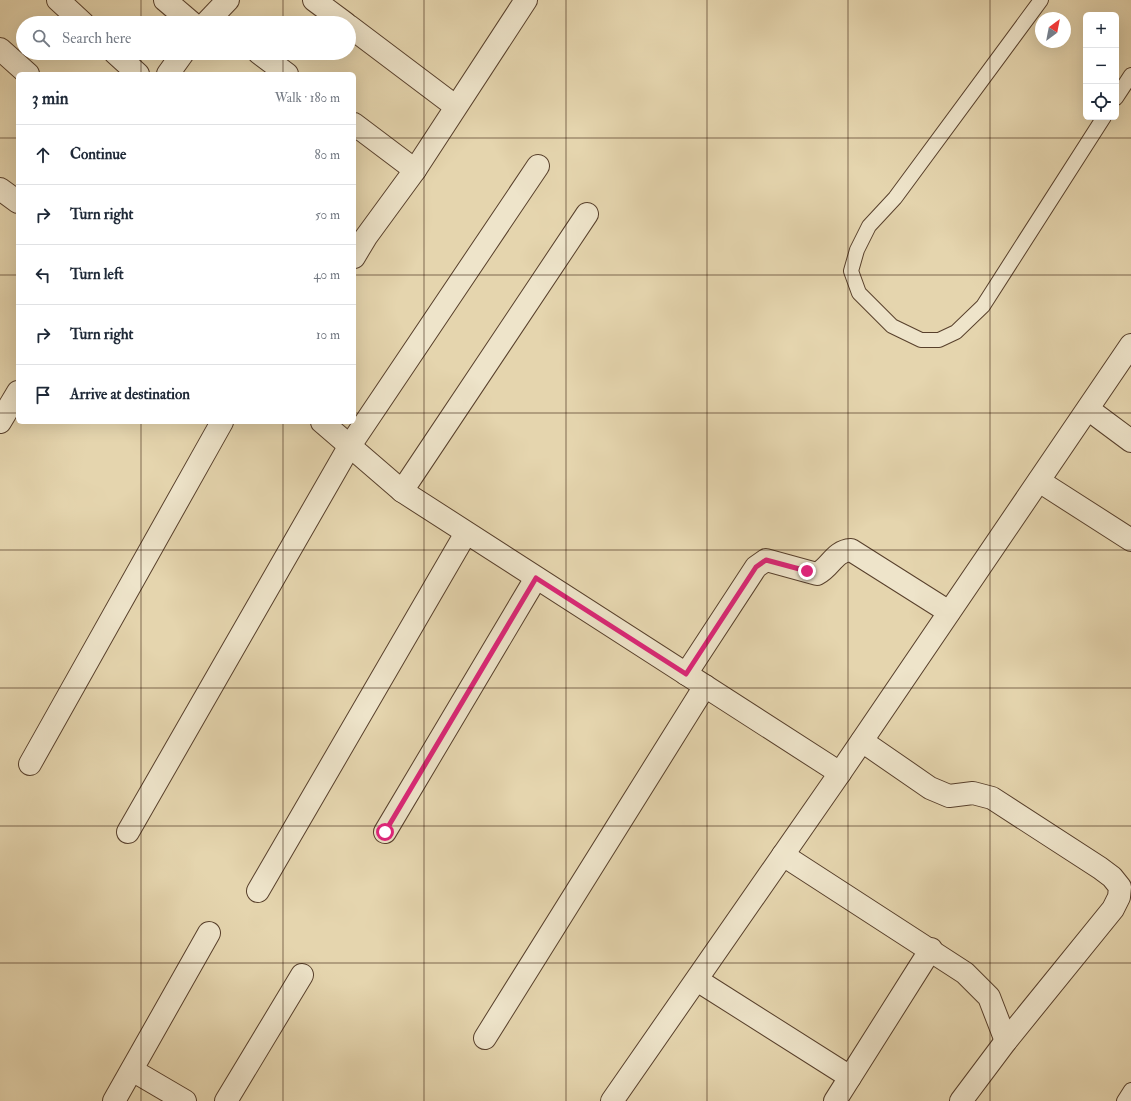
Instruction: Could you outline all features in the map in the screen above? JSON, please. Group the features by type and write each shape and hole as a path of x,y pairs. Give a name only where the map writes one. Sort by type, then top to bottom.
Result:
{"street":[{"path":"58,0 75,16"},
{"path":"165,0 196,16"},
{"path":"213,16 228,0"},
{"path":"314,0 336,16"},
{"path":"356,249 360,232 415,170 526,0"},
{"path":"356,31 456,106"},
{"path":"0,49 26,72"},
{"path":"123,60 136,72"},
{"path":"169,72 177,60"},
{"path":"268,60 284,72"},
{"path":"356,126 415,170"},
{"path":"128,832 349,447 538,166"},
{"path":"0,189 16,201"},
{"path":"402,491 587,214"},
{"path":"612,1101 862,741 1131,345"},
{"path":"0,422 16,395"},
{"path":"1088,409 1131,441"},
{"path":"30,764 221,424"},
{"path":"324,424 349,447 402,491 840,773"},
{"path":"1039,481 1131,540"},
{"path":"258,892 466,533"},
{"path":"686,674 756,567 766,560 817,574 824,570 837,553 843,550 851,550 949,612"},
{"path":"385,832 536,578"},
{"path":"485,1038 705,686"},
{"path":"862,741 930,788 949,796 972,793 992,798 1100,868 1112,877 1120,887 1119,897 1113,908 1006,1041 961,1101"},
{"path":"783,855 965,972 989,997 1006,1041"},
{"path":"114,1101 209,933"},
{"path":"835,1101 931,949"},
{"path":"226,1101 302,975"},
{"path":"697,980 850,1077"},
{"path":"132,1070 185,1101"}],"lane":[{"path":"1041,0 895,198 869,226 857,250 851,271 859,293 892,326 921,340 939,340 956,332 983,306 1102,120"},
{"path":"1119,93 1131,75"},
{"path":"1124,1101 1131,1090"}],"route":[{"path":"385,832 536,578 686,674 756,567 766,560 807,571"}]}
